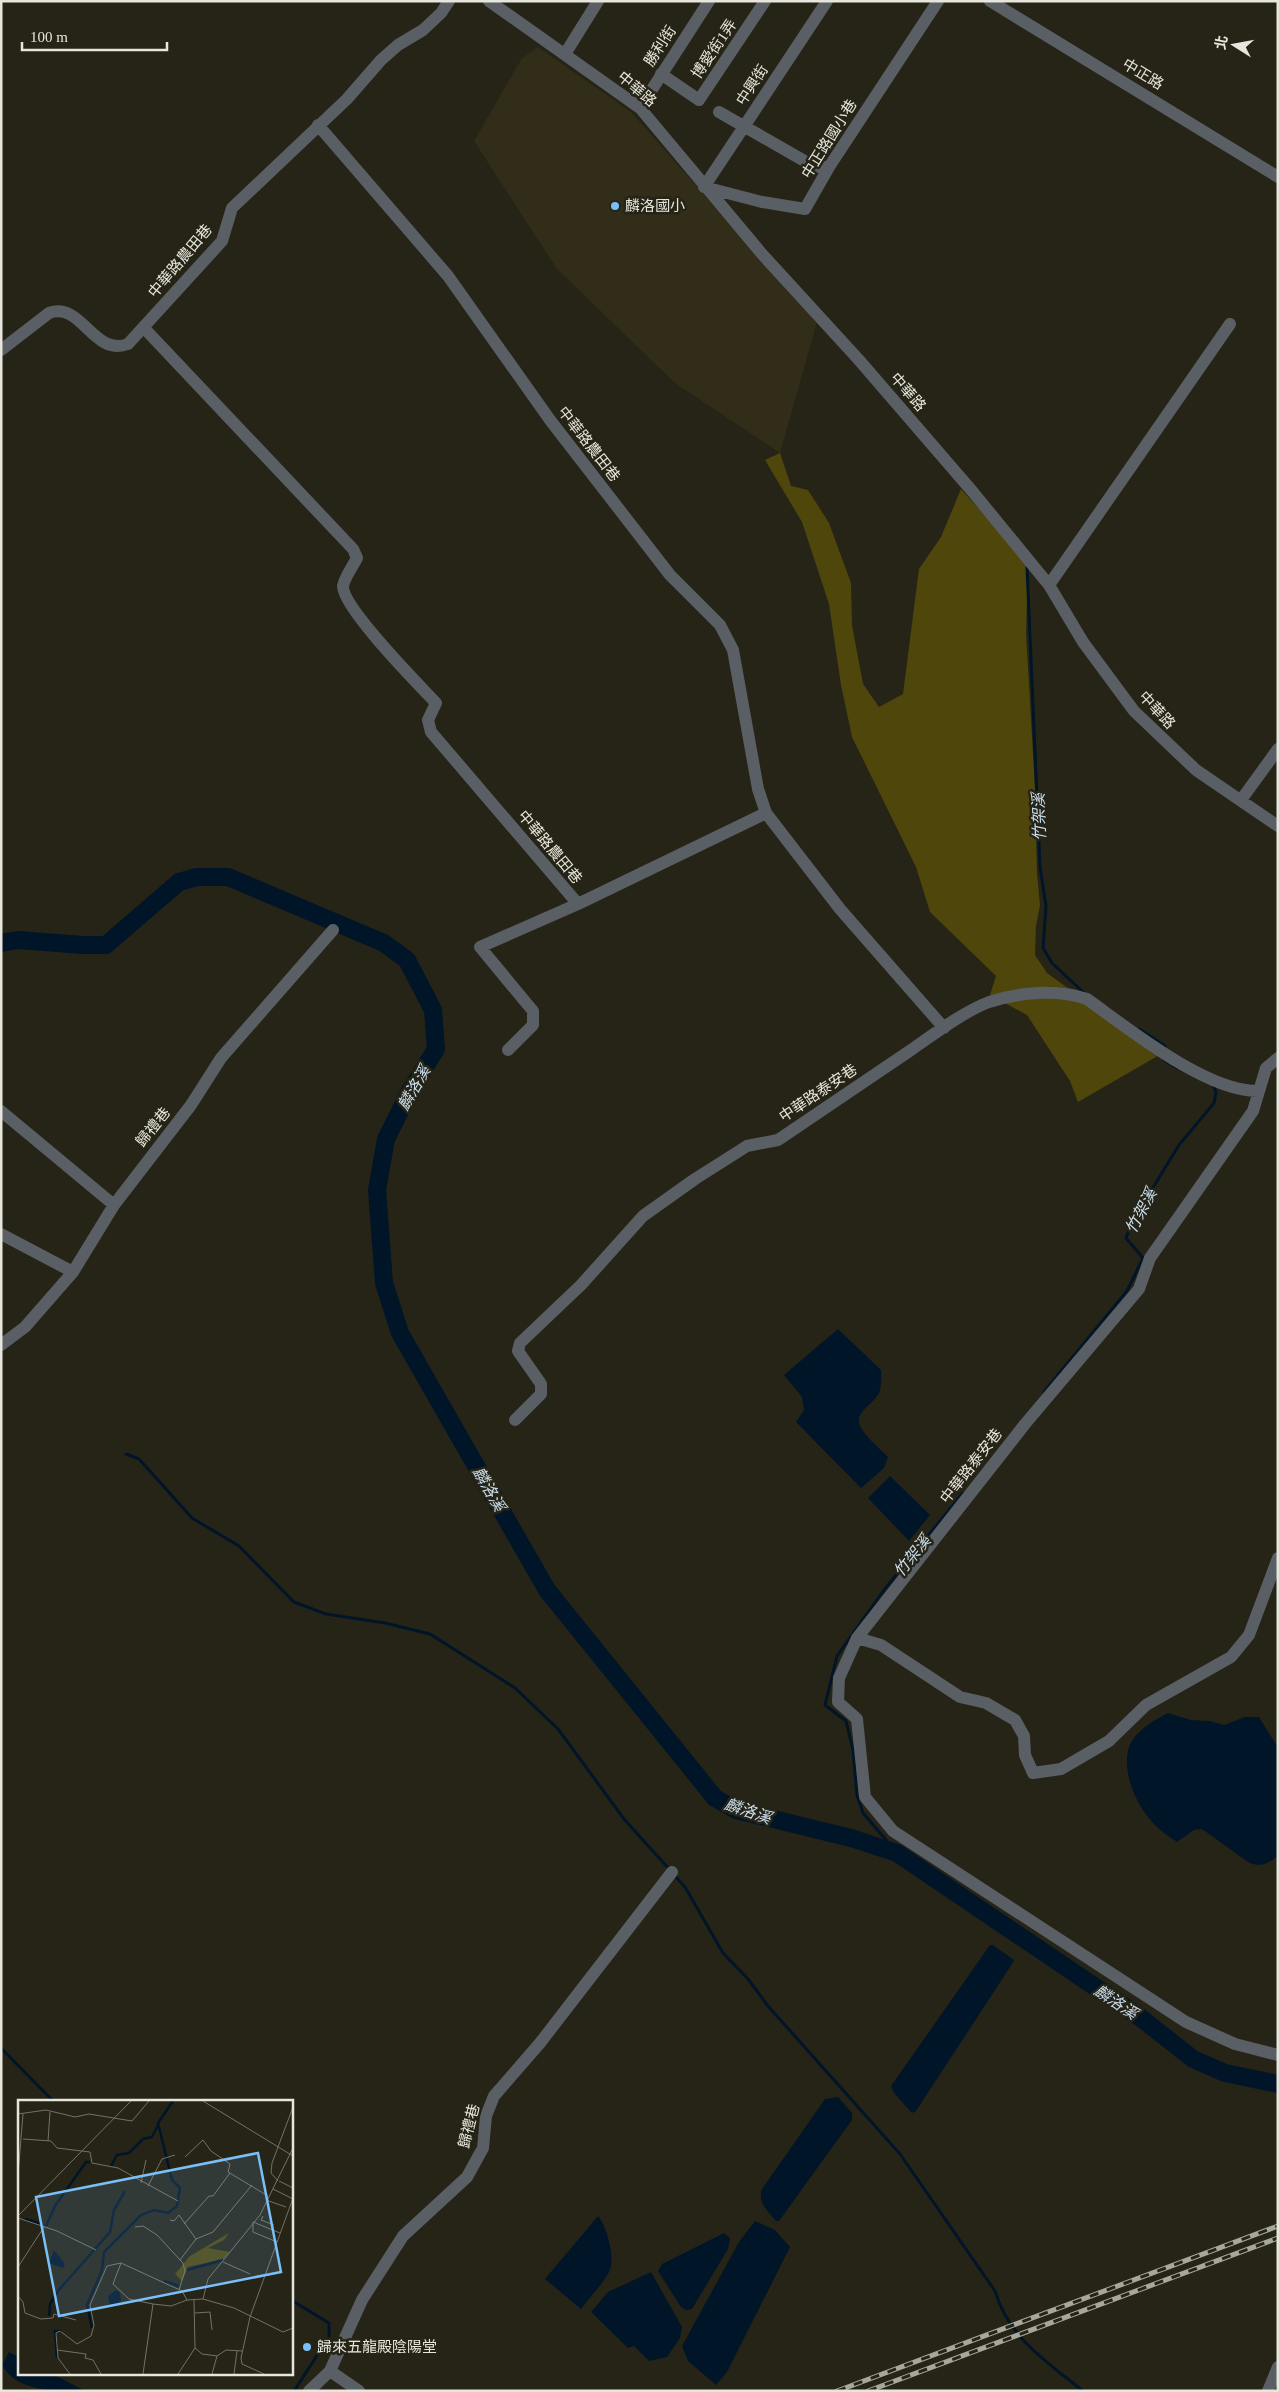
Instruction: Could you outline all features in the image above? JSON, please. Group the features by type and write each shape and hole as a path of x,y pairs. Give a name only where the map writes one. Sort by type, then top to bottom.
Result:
{"street":[{"name":"中華路農田巷","path":"1,350 48,313 57,310 67,312 109,346 118,348 128,344 222,241 227,231 232,208 347,99 381,60 398,45 423,30 449,1"},
{"path":"565,54 598,1"},
{"name":"勝利街","path":"640,108 708,1"},
{"name":"博愛街1弄","path":"662,74 699,100 765,1"},
{"name":"中興街","path":"704,187 827,1"},
{"name":"中正路國小巷","path":"704,187 762,202 805,209 828,167 938,1"},
{"name":"中正路","path":"990,1 1278,177"},
{"name":"中華路","path":"495,3 640,108 704,187 762,254 859,360 972,491 1049,585 1083,642 1134,711 1196,770 1278,826"},
{"path":"719,112 744,128 816,167 828,167"},
{"name":"中華路農田巷","path":"318,125 448,276 550,420 670,575 720,624 733,650 758,789 766,813 840,909 944,1028"},
{"path":"1049,585 1230,324"},
{"name":"中華路農田巷","path":"144,328 353,549 356,558 343,585 345,598 390,655 436,703 428,720 431,732 578,904"},
{"path":"1241,800 1278,749"},
{"name":"中華路農田巷","path":"508,1050 533,1025 533,1011 480,946 578,904 766,813"},
{"name":"歸禮巷","path":"1,1345 25,1327 73,1272 114,1205 191,1105 221,1058 333,930"},
{"name":"中華路泰安巷","path":"515,1420 541,1394 541,1384 518,1351 520,1343 581,1285 643,1216 695,1178 747,1146 778,1140 944,1028 987,1003 1012,996 1069,994 1087,999 1164,1054 1232,1089 1258,1091"},
{"name":"中華路泰安巷","path":"1278,1058 1266,1068 1253,1111 1150,1258 1139,1289 1024,1424 857,1638 839,1678 838,1702 856,1719 865,1797 893,1831 1186,2022 1236,2044 1278,2055"},
{"path":"1,1111 114,1205"},
{"path":"1,1234 73,1272"},
{"path":"857,1638 881,1646 960,1697 986,1703 1015,1720 1024,1736 1025,1756 1033,1773 1061,1769 1109,1740 1146,1705 1231,1657 1249,1635 1278,1558"},
{"name":"歸禮巷","path":"309,2391 330,2371 362,2300 403,2236 467,2177 483,2148 486,2116 494,2096 540,2043 672,1872"},
{"path":"1268,2391 1278,2367"},
{"path":"330,2371 359,2391"}],"shaded area":[{"name":"麟洛國小","path":"538,47 631,112 817,322 780,453 675,383 557,269 474,141 522,58"},
{"path":"780,453 791,486 808,490 829,523 851,583 852,625 863,684 879,707 903,694 919,569 941,537 961,489 1028,564 1026,633 1040,905 1036,926 1035,955 1047,973 1090,1004 1168,1050 1078,1102 1070,1081 1027,1015 990,995 996,976 930,912 916,867 852,737 841,685 829,604 802,522 765,460"}],"water":[{"path":"838,1329 881,1370 879,1393 861,1413 859,1423 867,1436 888,1457 884,1468 861,1488 796,1422 804,1410 802,1397 784,1375"},
{"path":"890,1476 930,1515 909,1541 868,1498"},
{"path":"1168,1713 1191,1720 1210,1721 1224,1725 1245,1717 1259,1717 1278,1748 1278,1856 1263,1864 1252,1864 1202,1829 1194,1830 1177,1842 1161,1831 1148,1817 1133,1791 1127,1770 1128,1750 1132,1741 1143,1728"},
{"path":"990,1945 993,1945 1014,1960 916,2111 912,2113 894,2093 891,2086"},
{"path":"838,2097 852,2113 852,2120 779,2221 776,2221 762,2202 762,2189 825,2099"},
{"path":"598,2216 610,2243 611,2267 603,2282 581,2309 545,2279"},
{"path":"755,2221 775,2230 790,2247 727,2372 716,2385 688,2361 682,2346 739,2242"},
{"path":"724,2233 730,2238 728,2249 692,2309 686,2310 681,2307 658,2271 662,2264"},
{"path":"651,2272 682,2327 680,2338 667,2357 649,2361 634,2346 628,2348 591,2312 608,2292"},
{"path":"9,2352 18,2356 18,2374 53,2374 85,2391 50,2390 27,2385 9,2374 2,2365"}],"waterway":[{"name":"竹架溪","path":"1027,567 1040,867 1046,906 1043,948 1052,963 1084,993"},
{"name":"麟洛溪","path":"1,943 18,940 106,945 179,882 197,877 228,877 384,943 407,960 433,1010 436,1049 409,1093 386,1139 377,1190 384,1283 400,1333 547,1590 715,1798 736,1810 851,1838 897,1853 1141,2018 1193,2059 1225,2073 1278,2084"},
{"name":"竹架溪","path":"1139,1029 1165,1046 1165,1049"},
{"name":"竹架溪","path":"1164,1060 1177,1068"},
{"name":"竹架溪","path":"1044,1392 1127,1291 1143,1258 1126,1238 1132,1222 1179,1145 1214,1103 1216,1092 1214,1087"},
{"path":"126,1454 139,1459 192,1518 239,1546 294,1602 326,1614 385,1623 430,1634 515,1688 558,1729 624,1819 670,1870"},
{"name":"竹架溪","path":"897,1853 863,1813 857,1795 853,1750 846,1721 825,1705 837,1656 884,1590 963,1493"},
{"path":"674,1875 685,1887 723,1953 748,1979 768,2006 900,2154 995,2291 1001,2308 1019,2335 1043,2359 1083,2391"},
{"path":"1,2048 52,2100"},
{"path":"292,2301 329,2323 329,2337 294,2391"}],"railway":[{"path":"837,2391 1278,2226"},
{"path":"868,2391 1278,2238"}],"place":[{"name":"麟洛國小","path":"615,206"},
{"name":"歸來五龍殿陰陽堂","path":"307,2347"}]}
